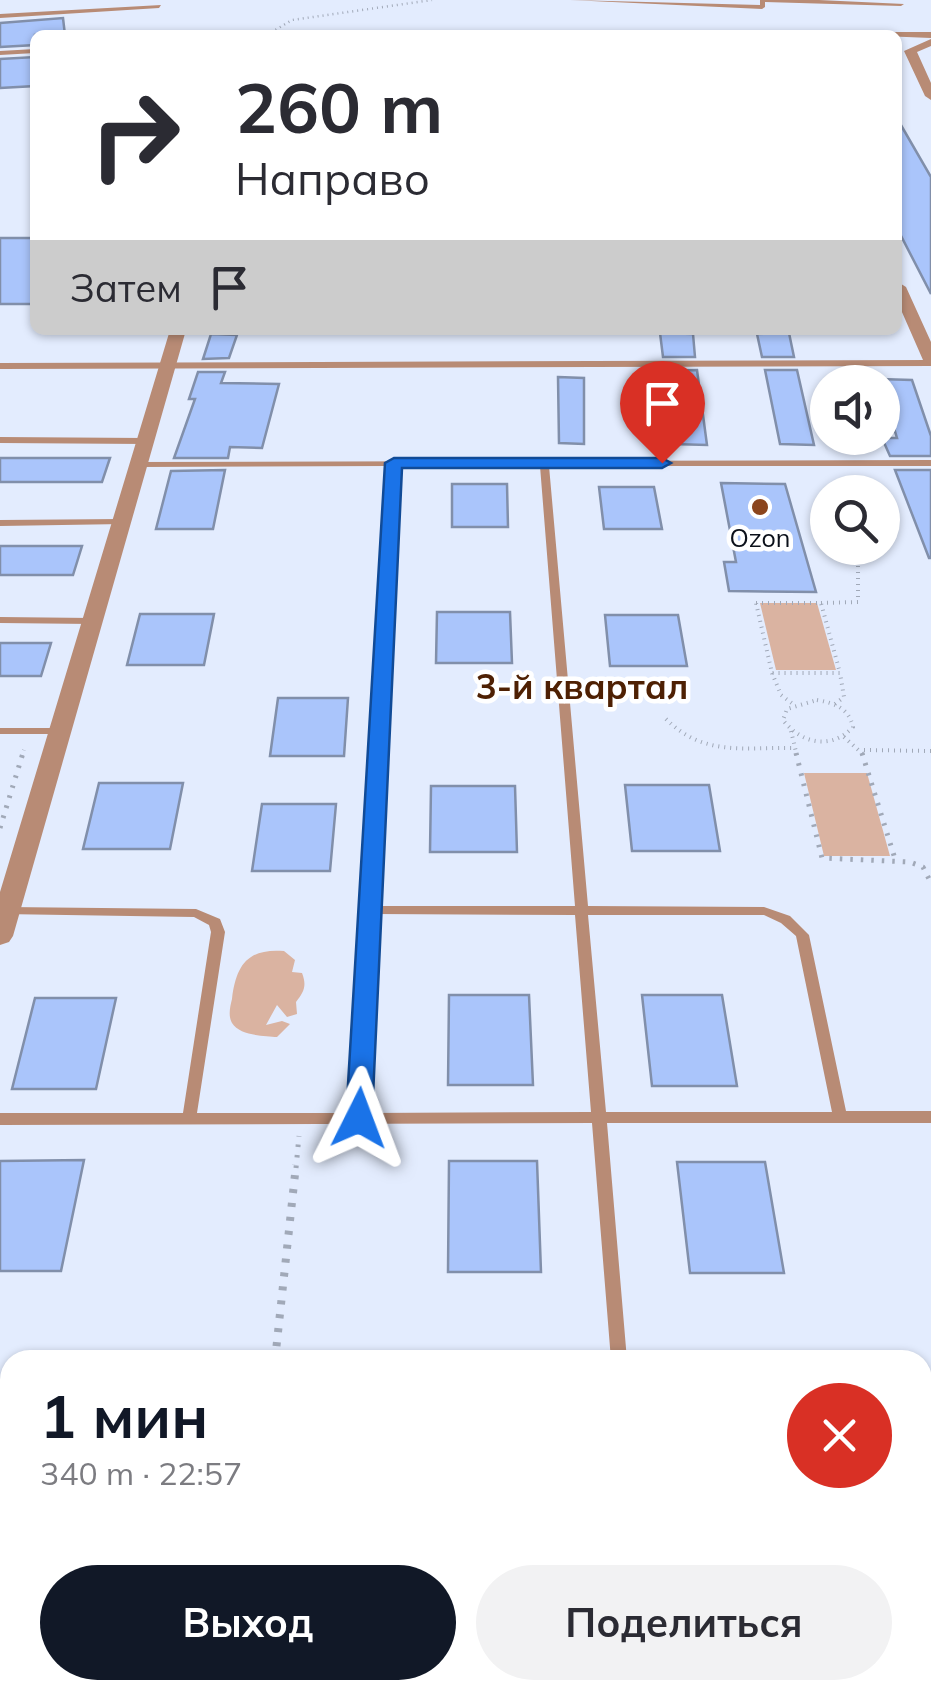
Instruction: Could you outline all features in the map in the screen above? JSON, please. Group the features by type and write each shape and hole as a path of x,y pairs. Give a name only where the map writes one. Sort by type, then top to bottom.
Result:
{"street":[{"path":"902,37 931,38"},
{"path":"931,38 910,51 931,96"},
{"path":"902,296 931,362"},
{"path":"0,936 7,910 10,867 60,731 177,335"}],"lane":[{"path":"573,0 762,8 763,0 901,4"},
{"path":"0,16 158,6"},
{"path":"0,53 30,51"},
{"path":"0,366 931,362"},
{"path":"0,440 142,452 394,463 931,462"},
{"path":"359,1118 394,463"},
{"path":"544,463 617,1350"},
{"path":"0,523 121,522"},
{"path":"0,620 92,621"},
{"path":"0,731 60,731"},
{"path":"7,910 196,913 215,922 218,932 189,1119"},
{"path":"370,910 764,911 792,922 802,936 840,1118"},
{"path":"0,1119 931,1117"}],"path":[{"path":"275,30 292,20 432,0"},
{"path":"793,704 781,695 772,673 756,603 858,602 858,565"},
{"path":"821,604 844,697 835,704"},
{"path":"772,673 840,673"},
{"path":"844,737 853,720 835,704 817,700 793,704 784,714 822,858 831,862 896,862 922,867 931,883"},
{"path":"666,718 685,738 707,747 795,748"},
{"path":"791,731 818,741 844,737 862,750 931,751"},
{"path":"0,828 24,750"},
{"path":"862,750 896,862"},
{"path":"276,1350 301,1118"}],"shaded area":[{"path":"760,603 817,603 836,670 776,670"},
{"path":"804,773 867,773 890,856 824,856"},
{"path":"284,951 295,960 292,972 302,973 304,978 304,989 296,1002 297,1014 287,1017 277,1005 266,1025 282,1021 290,1024 277,1037 241,1031 232,1023 230,1014 240,969 252,956"}],"building":[{"path":"63,18 64,30 30,30 30,45 0,47 0,23"},
{"path":"30,57 30,86 0,88 0,59"},
{"path":"902,127 931,177 931,294 902,238"},
{"path":"0,238 30,238 30,304 0,304"},
{"path":"211,335 237,335 229,358 203,359"},
{"path":"660,335 693,335 695,357 663,357"},
{"path":"757,335 789,335 794,357 762,357"},
{"path":"697,370 707,445 672,444 664,371"},
{"path":"765,370 797,370 810,445 780,444"},
{"path":"198,372 225,372 221,383 279,384 262,448 230,447 228,458 174,458 195,399 189,399"},
{"path":"558,377 584,378 584,444 559,443"},
{"path":"900,380 912,380 931,436 931,456 890,456 900,455"},
{"path":"0,458 110,458 102,482 0,482"},
{"path":"225,470 213,529 156,529 171,471"},
{"path":"895,470 931,470 931,558 900,475"},
{"path":"721,483 785,484 816,592 729,591 724,562 736,562"},
{"path":"452,484 507,484 508,527 452,527"},
{"path":"599,487 654,487 662,529 604,529"},
{"path":"0,546 82,546 73,575 0,575"},
{"path":"437,612 510,612 512,663 436,663"},
{"path":"140,614 214,614 204,665 127,665"},
{"path":"605,615 678,615 687,666 610,666"},
{"path":"0,643 51,643 41,676 0,676"},
{"path":"278,698 348,698 344,756 270,756"},
{"path":"99,783 183,783 170,849 83,849"},
{"path":"625,785 709,785 720,851 632,851"},
{"path":"431,786 515,786 517,852 430,852"},
{"path":"262,804 336,804 330,871 252,871"},
{"path":"449,995 529,995 533,1085 448,1085"},
{"path":"642,995 722,995 737,1086 652,1086"},
{"path":"35,998 116,998 96,1089 12,1089"},
{"path":"84,1160 61,1271 0,1271 0,1161"},
{"path":"449,1161 537,1161 541,1272 448,1272"},
{"path":"677,1162 765,1162 784,1273 690,1273"}],"place":[{"name":"Ozon","path":"760,507"}],"district":[{"name":"3-й квартал","path":"582,687"}],"route":[{"path":"359,1118 394,463 662,463"}]}
